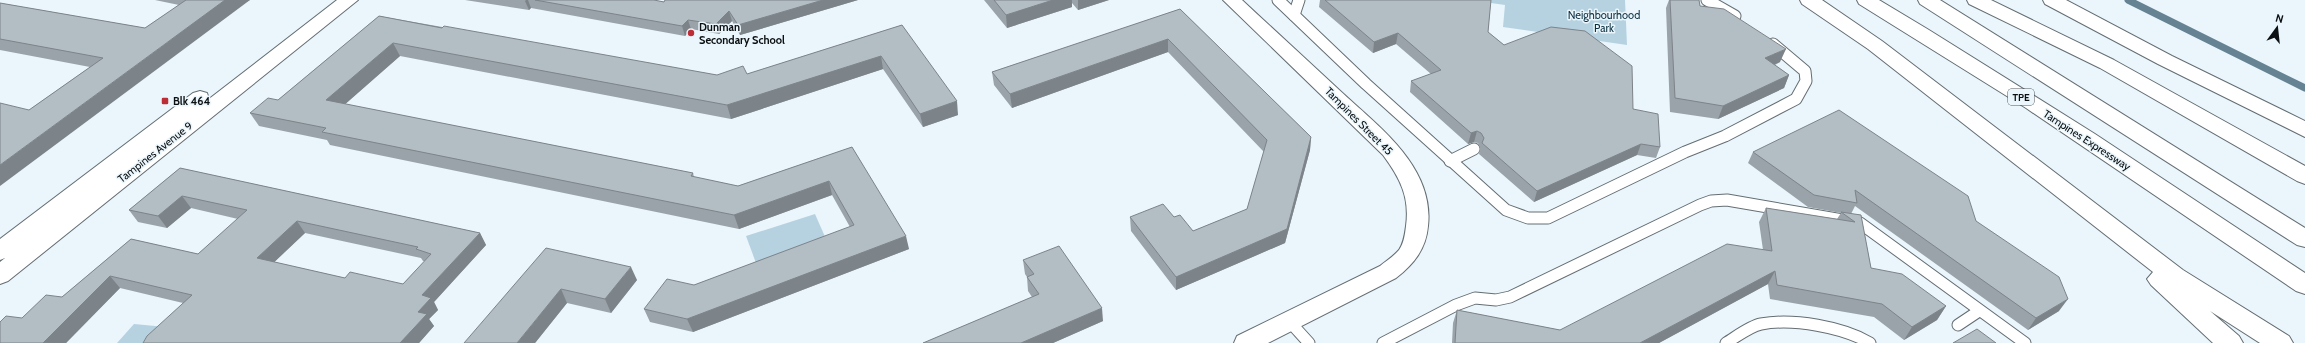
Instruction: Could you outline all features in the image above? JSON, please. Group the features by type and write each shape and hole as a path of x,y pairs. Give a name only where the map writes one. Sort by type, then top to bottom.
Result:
{"main road":[{"name":"Tampines Avenue 9","path":"0,251 328,0"},
{"name":"Tampines Avenue 9","path":"0,275 348,0"},
{"path":"1809,0 1875,45 2040,170 2175,276 2280,343"},
{"name":"Tampines Expressway","path":"1866,0 1915,29 2175,196 2305,285"},
{"path":"1927,0 2305,239"},
{"path":"1976,0 2107,64 2305,176"},
{"path":"2052,0 2296,126 2305,136"},
{"path":"2040,170 2230,343"}],"street":[{"name":"Tampines Street 45","path":"1232,0 1390,150 1406,172 1418,200 1419,219 1416,239 1405,258 1388,272 1246,343"}],"lane":[{"path":"1278,0 1450,161 1506,210 1528,218 1548,218 1685,152 1725,136 1796,99 1806,81 1805,71 1797,62 1765,38"},
{"path":"1294,15 1300,0"},
{"path":"1707,0 1746,24"},
{"path":"1450,161 1474,149"},
{"path":"1383,343 1456,305 1475,298 1496,300 1510,297 1711,201 1727,200 1860,223 2025,343"},
{"path":"1958,325 1979,311"},
{"path":"1290,322 1309,343"},
{"path":"1726,343 1760,324 1795,322 1818,325 1870,343"}],"green space":[{"name":"Neighbourhood Park","path":"1470,0 1625,0 1627,45 1503,27 1505,5"},
{"path":"815,214 826,239 756,263 746,236"},
{"path":"134,324 166,327 149,343 117,343"}],"building":[{"path":"186,0 225,0 0,165 0,103 29,110 103,58 0,39 0,3 145,28"},
{"path":"535,0 654,0 664,2 665,0 823,0 738,25 729,11 716,24 688,20 682,26"},
{"path":"994,0 1053,0 1006,15"},
{"path":"1325,0 1491,0 1488,32 1504,45 1551,27 1585,31 1632,66 1633,109 1658,114 1660,147 1641,144 1537,191 1482,143 1484,138 1481,133 1477,131 1471,133 1411,81 1441,70 1398,33 1374,42"},
{"path":"1670,0 1699,0 1700,6 1724,9 1786,49 1765,58 1789,75 1723,106 1675,98"},
{"path":"1180,9 1311,137 1287,229 1176,277 1130,217 1163,204 1174,217 1180,215 1193,231 1247,209 1267,140 1168,39 1010,94 992,72"},
{"path":"379,16 442,28 444,26 717,75 743,66 747,74 902,25 957,101 920,114 881,56 727,105 393,43 326,100 693,173 691,176 738,186 852,147 906,236 687,319 644,309 667,279 694,285 854,225 829,181 734,215 322,132 326,128 250,113 268,98 278,100"},
{"path":"1839,110 1968,196 1976,221 2059,277 2068,299 2036,318 1855,190 1857,203 1814,195 1753,152"},
{"path":"180,168 480,233 422,295 431,298 418,312 427,314 400,343 143,343 147,336 192,295 110,276 43,343 0,343 0,322 6,316 22,318 46,295 62,297 131,239 198,254 247,210 182,196 158,216 129,210","holes":["297,221 418,247 416,249 431,254 403,284 350,272 345,278 257,258"]},
{"path":"1766,208 1855,222 1841,212 1861,215 1871,268 1902,274 1946,306 1912,327 1882,304 1777,285 1775,271 1640,343 1455,343 1457,310 1560,330 1727,244 1772,251"},
{"path":"1059,246 1102,308 1021,343 923,343 1039,294 1027,277 1034,274 1023,260"},
{"path":"546,248 631,267 605,299 561,289 517,343 464,343"},
{"path":"1977,329 1996,343 1953,343"}],"waterway":[{"path":"2128,0 2305,88"}],"place":[{"name":"Dunman Secondary School","path":"691,33"},
{"name":"Blk 464","path":"165,101"}]}
